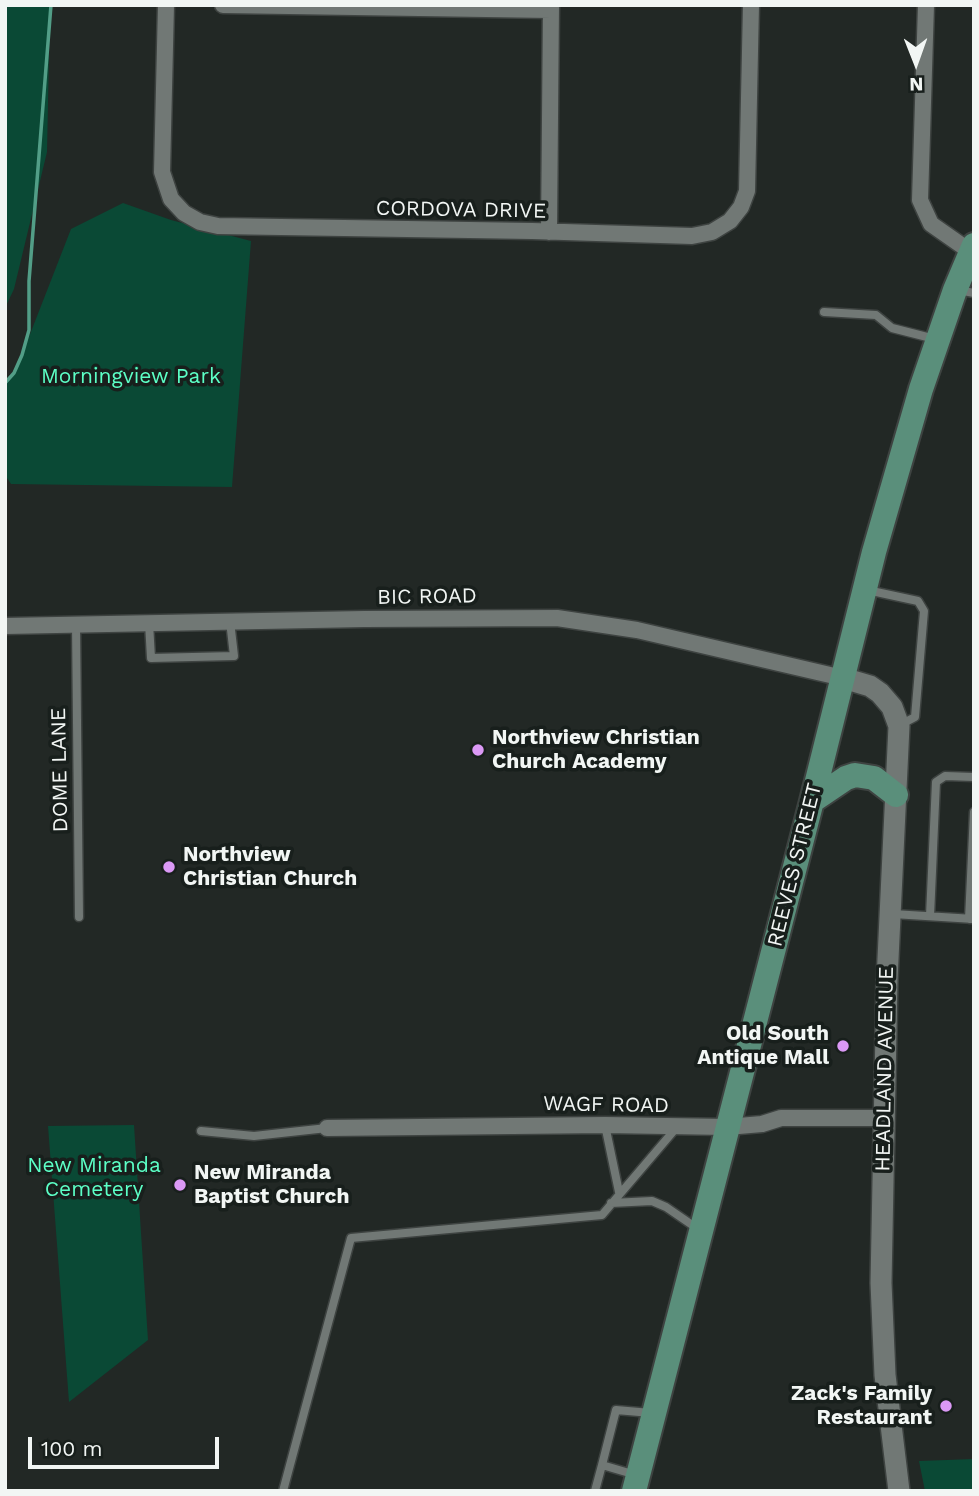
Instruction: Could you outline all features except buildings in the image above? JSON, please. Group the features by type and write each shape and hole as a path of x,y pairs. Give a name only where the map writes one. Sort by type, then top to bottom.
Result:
{"main road":[{"name":"REEVES STREET","path":"636,1483 864,589 921,389 937,340 964,292 972,248"},
{"path":"843,678 870,686 880,693 892,708 899,726"},
{"name":"HEADLAND AVENUE","path":"899,726 884,1118 882,1323 889,1422 899,1491"},
{"path":"812,801 855,775 874,778 896,795"}],"street":[{"name":"CORDOVA DRIVE","path":"166,5 162,172 171,200 192,219 218,226 692,236 722,227 736,214 745,199 748,182 751,5"},
{"path":"223,5 551,8 549,233"},
{"path":"926,5 920,200 931,224 972,248"},
{"name":"BIC ROAD","path":"5,626 557,618 638,630 843,678"},
{"name":"WAGF ROAD","path":"327,1128 605,1125 727,1127 762,1124 781,1118 884,1118"}],"lane":[{"path":"824,312 876,315 892,328 937,340"},
{"path":"864,589 918,601 924,611 915,717 899,726"},
{"path":"149,622 151,658 234,656 230,621"},
{"name":"DOME LANE","path":"76,624 79,917"},
{"path":"930,916 936,782 945,776 974,777"},
{"path":"890,914 971,919 974,813"},
{"path":"605,1125 619,1192"},
{"path":"283,1491 351,1238 602,1215 677,1127"},
{"path":"201,1131 254,1136 327,1128"},
{"path":"611,1203 652,1201 666,1207 700,1230"},
{"path":"595,1491 616,1410 654,1414"},
{"path":"602,1465 636,1483"}],"green space":[{"path":"5,5 50,5 47,152 14,289 5,308"},
{"name":"Morningview Park","path":"123,203 171,220 251,241 232,487 11,484 5,475 5,386 18,365 71,229"},
{"name":"New Miranda Cemetery","path":"134,1125 148,1340 69,1402 48,1126"},
{"path":"974,1459 974,1491 925,1491 919,1461"}],"waterway":[{"path":"5,383 14,373 29,330 29,281 51,5"}],"place":[{"name":"Northview Christian Church Academy","path":"478,750"},
{"name":"Northview Christian Church","path":"169,867"},
{"name":"Old South Antique Mall","path":"843,1046"},
{"name":"New Miranda Baptist Church","path":"180,1185"},
{"name":"Zack's Family Restaurant","path":"946,1406"}]}
